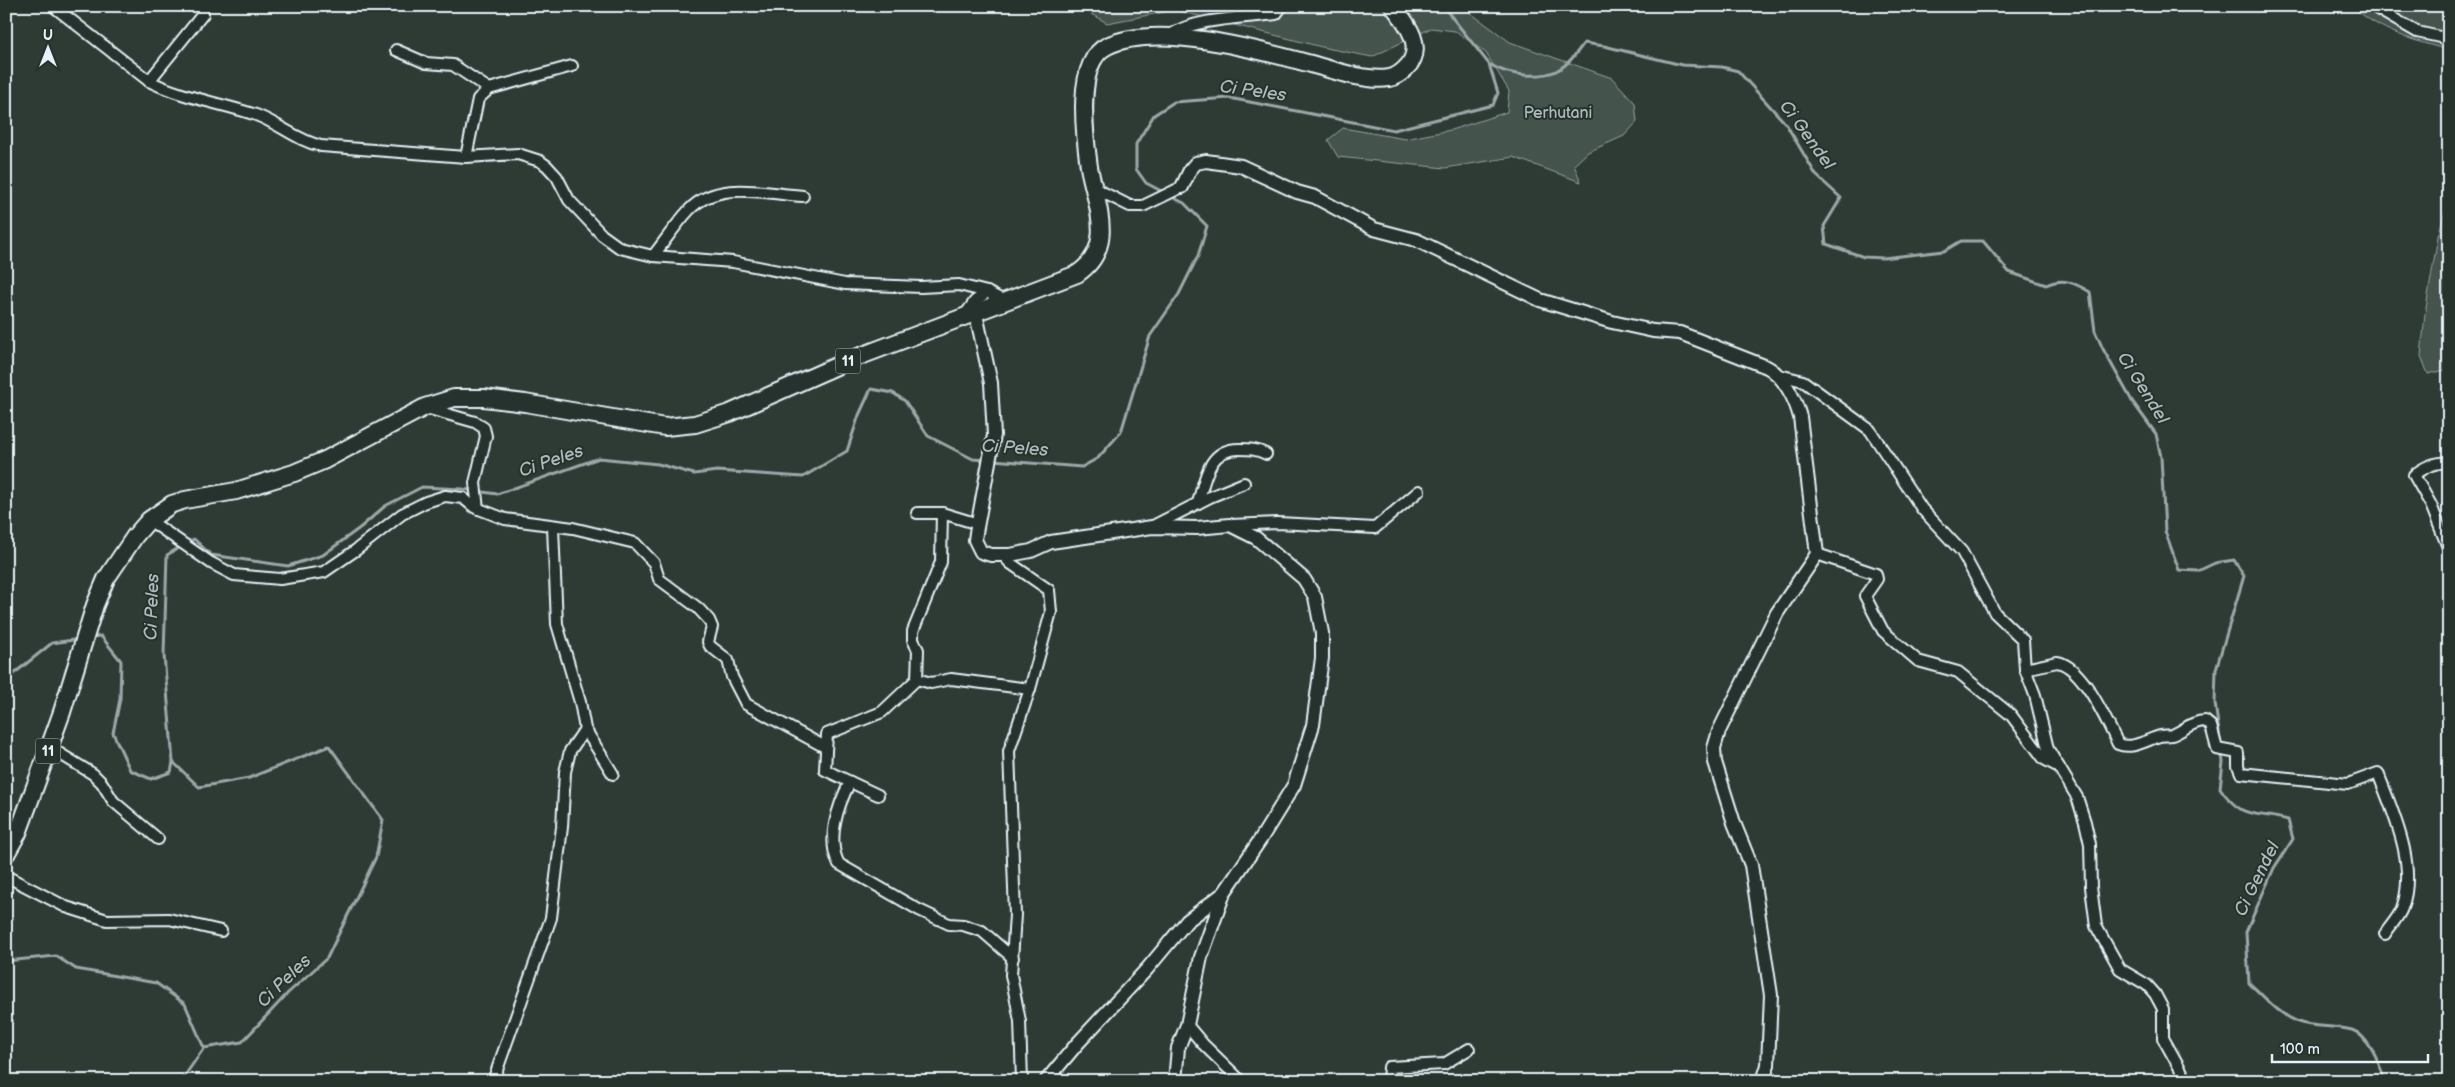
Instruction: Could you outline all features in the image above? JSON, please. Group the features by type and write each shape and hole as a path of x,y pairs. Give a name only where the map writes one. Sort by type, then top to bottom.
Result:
{"highway":[{"name":"11","path":"6,854 18,833 106,579 135,536 149,520 172,504 184,500 236,491 294,473 326,460 425,407 454,398 484,398 594,414 652,426 687,426 730,413 850,360 1077,274 1092,261 1101,232 1101,220 1088,158 1084,86 1091,63 1105,47 1117,42 1134,39 1166,38 1226,43 1257,49 1330,69 1389,78 1397,75 1410,63 1414,50 1409,28 1393,6"}],"street":[{"path":"53,6 149,81 166,90 254,115 278,124 303,142 321,146 466,156 518,154 540,161 557,177 565,196 602,235 620,248 653,256 733,262 845,284 920,287 959,285 987,292 1006,302"},
{"path":"1166,38 1186,27 1276,14 1282,6"},
{"path":"2372,6 2417,32 2449,40"},
{"path":"149,81 203,14"},
{"path":"396,50 426,63 453,65 490,90"},
{"path":"466,156 478,100 490,90 572,66"},
{"path":"1094,188 1130,206 1143,206 1182,187 1190,170 1196,164 1212,162 1241,166 1297,192 1315,197 1374,229 1416,240 1540,300 1612,322 1653,331 1680,332 1767,367 1779,375 1802,381 1870,430 1922,508 1962,552 1995,613 2023,640 2025,669 2035,695 2048,749 2077,797 2085,822 2090,844 2091,887 2096,926 2120,969 2147,985 2155,994 2163,1009 2163,1038 2187,1081"},
{"path":"653,256 690,209 716,192 739,190 803,196"},
{"path":"987,292 976,301 970,316 991,383 994,435 985,476 975,540 981,552 1004,556 1022,553 1051,542 1152,527 1198,528 1278,523 1375,528 1419,491"},
{"path":"1763,1081 1768,1065 1771,995 1751,865 1734,823 1716,762 1714,748 1719,731 1778,614 1816,554 1800,417 1795,403 1779,375"},
{"path":"425,407 475,422 484,428 486,436 477,498"},
{"path":"1198,503 1208,467 1214,457 1231,449 1256,449 1266,454"},
{"path":"2449,462 2436,463 2424,467 2414,475 2431,505 2449,550"},
{"path":"1152,527 1198,503 1244,483"},
{"path":"149,520 191,549 234,575 280,579 324,572 402,514 426,502 445,496 477,498 505,518 553,527 573,528 635,543 654,563 659,579 698,608 709,620 712,627 708,642 710,646 728,660 732,677 744,702 825,747"},
{"path":"916,513 942,513 978,524"},
{"path":"878,795 825,770 827,734 882,712 917,679 918,650 913,636 941,562 942,513"},
{"path":"1175,1081 1178,1048 1188,1025 1201,957 1224,893 1294,786 1313,725 1322,658 1319,610 1315,597 1304,579 1256,538 1230,526"},
{"path":"553,527 557,624 580,702 585,729 613,774"},
{"path":"1816,554 1876,574 1877,579 1866,594 1865,599 1883,632 1918,661 1958,672 2011,715 2044,758 2059,767"},
{"path":"1004,556 1010,563 1049,590 1052,612 1030,689 1009,751 1015,915 1012,983 1020,1022 1022,1081"},
{"path":"2025,669 2056,662 2075,672 2104,713 2118,744 2131,747 2157,737 2171,735 2195,723 2205,721 2211,726 2215,744 2224,750 2238,754 2238,766 2241,773 2348,784 2378,773 2400,830 2406,854 2406,882 2402,908 2385,934"},
{"path":"917,679 930,683 952,679 1030,689"},
{"path":"493,1081 551,918 562,827 565,772 570,751 585,729"},
{"path":"49,747 93,774 102,783 113,801 158,839"},
{"path":"850,782 842,796 834,834 832,852 839,864 919,910 949,924 963,925 982,930 1013,958"},
{"path":"6,876 66,907 107,920 169,920 221,931"},
{"path":"1046,1081 1187,921 1224,893"},
{"path":"1188,1025 1203,1044 1241,1081"},
{"path":"1388,1081 1390,1067 1444,1064 1469,1049"}],"green space":[{"name":"Perhutani","path":"1077,6 1461,6 1510,42 1612,78 1635,103 1637,122 1624,136 1588,152 1574,165 1581,182 1513,157 1445,168 1338,157 1328,140 1343,128 1405,139 1451,130 1507,112 1509,91 1486,53 1455,31 1431,28 1372,57 1326,48 1175,10 1107,23"},
{"path":"2352,6 2449,6 2449,50 2410,39 2385,29 2362,15"},
{"path":"2449,197 2449,369 2428,374 2421,356 2425,314 2438,236"}],"waterway":[{"name":"Ci Peles","path":"1165,193 1146,183 1136,169 1136,144 1154,115 1174,102 1229,98 1394,130 1493,105 1498,93 1489,64 1443,6"},
{"name":"Ci Gendel","path":"1491,65 1505,71 1523,75 1549,73 1564,66 1584,43 1682,65 1722,67 1738,71 1786,124 1816,175 1841,198 1824,226 1826,244 1864,257 1883,258 1944,251 1961,241 1983,241 2009,272 2046,285 2058,281 2069,282 2090,292 2095,331 2103,349 2132,401 2156,434 2161,457 2165,531 2179,570 2198,571 2215,563 2234,560 2244,576 2216,669 2215,703 2223,762 2220,788 2228,799 2243,810 2288,820 2293,839 2274,868 2246,932 2249,983 2278,1010 2291,1019 2311,1025 2345,1028 2358,1033 2373,1052 2384,1081"},
{"name":"Ci Peles","path":"992,460 1082,467 1098,458 1121,432 1150,336 1179,294 1198,256 1207,226 1184,203 1170,196"},
{"name":"Ci Peles","path":"187,543 194,539 211,555 288,566 323,555 361,527 385,506 422,487 462,489 497,494 599,458 658,464 694,474 717,471 803,477 847,451 859,415 871,389 893,393 905,401 928,436 973,459 986,460"},
{"name":"Ci Peles","path":"6,961 56,956 76,969 156,983 185,1004 204,1048 242,1042 288,993 327,958 376,857 383,820 329,746 249,778 199,787 173,762 164,655 167,555 182,546"},
{"path":"91,637 101,636 121,661 120,699 113,733 130,770 151,779 171,772 173,762"},
{"path":"6,680 52,643 80,639"},
{"path":"181,1081 204,1048"}]}
